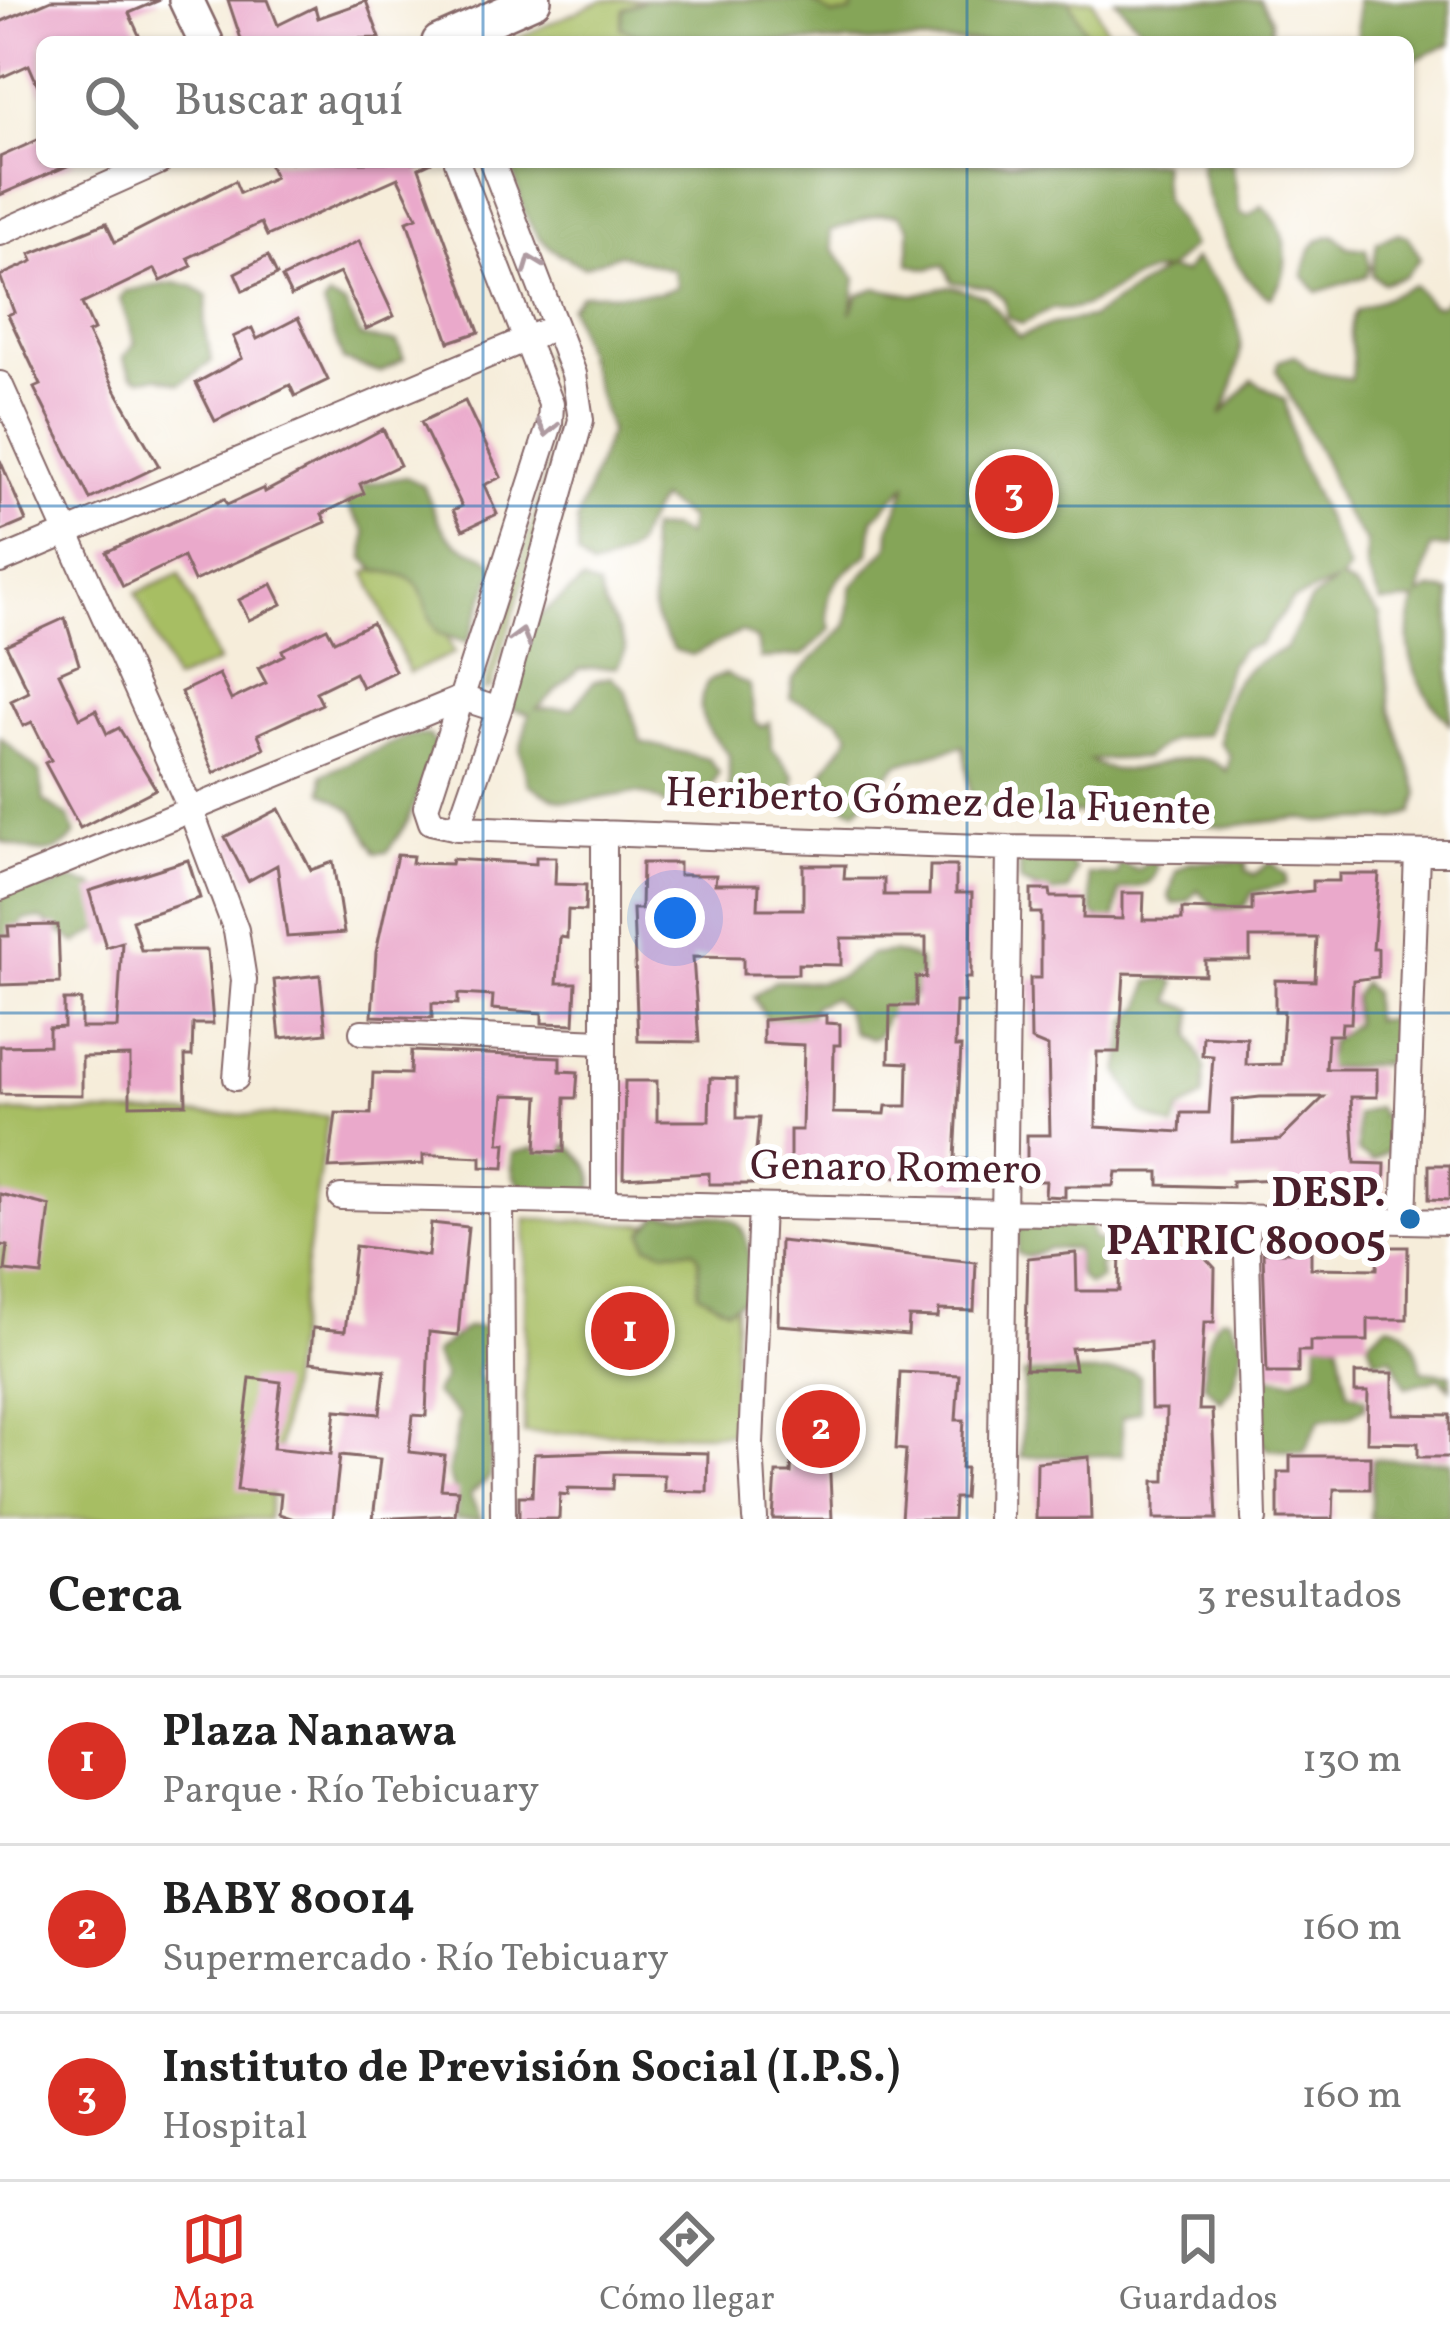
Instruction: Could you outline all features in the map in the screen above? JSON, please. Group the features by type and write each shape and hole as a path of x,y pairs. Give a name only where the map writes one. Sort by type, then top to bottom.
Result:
{"street":[{"path":"186,0 203,36"},
{"path":"454,36 534,0"},
{"path":"0,233 145,168"},
{"path":"459,168 551,404 550,424 462,698"},
{"path":"458,828 499,710 581,420 574,374 494,168"},
{"path":"0,561 557,327"},
{"path":"0,384 190,808 236,930 244,980 236,1078"},
{"path":"0,888 462,698 499,710"},
{"name":"Heriberto Gómez de la Fuente","path":"462,698 427,817 438,826 1009,848 1450,854"},
{"path":"604,833 604,1202"},
{"path":"1000,1519 1009,848"},
{"path":"1404,1220 1417,853"},
{"path":"362,1032 603,1042"},
{"name":"Genaro Romero","path":"341,1197 1450,1222"},
{"path":"501,1201 503,1519"},
{"path":"755,1519 751,1445 761,1208"},
{"path":"1246,1217 1254,1519"}],"green space":[{"path":"603,0 1093,0 1109,36 522,36"},
{"path":"645,0 809,0 833,16 851,13 856,0 1069,0 1088,36 641,36 621,28 624,9"},
{"path":"1115,0 1260,0 1271,18 1272,36 1146,34"},
{"path":"1357,0 1450,0 1450,44 1414,60 1414,36 1358,36"},
{"path":"513,168 1161,168 1164,199 1192,246 1167,270 1184,273 1194,259 1235,314 1240,351 1221,415 1252,380 1285,400 1296,453 1349,570 1341,580 1356,588 1380,616 1390,708 1419,794 1413,812 1395,819 1319,822 1299,818 1223,827 1132,813 1112,819 1075,813 1020,823 1000,820 971,798 963,746 898,764 856,811 823,797 825,770 850,734 838,719 790,698 793,679 847,625 851,587 889,546 890,527 908,483 873,519 869,554 841,576 830,594 831,629 803,655 760,659 757,640 741,632 692,655 675,650 653,610 649,535 650,529 671,528 686,536 689,519 660,499 637,543 624,556 591,568 578,556 577,520 610,431 570,307 582,294 660,293 677,287 673,270 619,254 584,267 550,247 525,212","holes":["880,214 898,215 909,227 909,264 927,269 944,265 952,282 990,288 1004,299 1007,317 1022,324 1054,308 1082,307 1134,278 1164,271 1090,318 1052,324 1019,337 985,296 949,286 914,295 876,288 858,295 851,313 856,279 833,249 830,231","1337,581 1310,601 1285,649 1243,673 1229,695 1220,742 1230,756 1227,771 1212,761 1195,758 1125,770 1090,760 1144,758 1172,739 1207,734 1230,664 1242,649 1260,644 1292,601"]},
{"path":"1201,168 1233,168 1240,213 1249,216 1262,206 1278,226 1285,263 1271,297 1246,276 1235,259"},
{"path":"1398,233 1407,236 1421,258 1405,276 1383,283 1372,275 1377,242"},
{"path":"1334,235 1348,247 1366,249 1370,267 1366,276 1317,292 1303,275 1307,260 1315,244"},
{"path":"174,283 193,286 208,297 204,324 212,361 180,384 159,377 140,379 132,375 123,358 135,343 120,299 125,291"},
{"path":"1414,285 1431,305 1440,306 1450,296 1450,547 1431,547 1419,596 1430,589 1450,592 1450,724 1413,666 1409,634 1416,600 1381,603 1366,569 1366,542 1344,512 1324,461 1277,371 1279,361 1295,356 1308,369 1351,380 1350,329 1356,311"},
{"path":"329,298 345,305 361,337 397,342 404,359 380,372 343,360 323,305"},
{"path":"554,349 567,381 570,427 491,688 484,690 561,424 562,400 545,354"},
{"path":"406,477 423,485 453,541 496,567 467,643 438,633 415,582 376,571 364,558 366,532 345,503 353,486"},
{"path":"411,553 454,653 409,673 366,573"},
{"path":"180,574 218,662 174,681 136,593"},
{"path":"583,581 599,588 626,650 617,667 579,669 537,709 573,708 594,681 611,677 625,689 641,742 709,759 719,773 703,805 667,806 631,793 564,801 528,784 520,750 529,714 505,707 529,624"},
{"path":"725,674 749,685 755,721 762,727 769,722 772,749 795,777 791,804 754,811 729,800 729,755 709,731 701,705 708,681"},
{"path":"429,735 436,744 408,821 387,852 376,853 354,812 323,792 322,775 408,736"},
{"path":"0,737 40,773 44,801 68,817 75,834 59,849 40,852 0,841"},
{"path":"1063,854 1076,870 1068,891 1046,893 1020,882 1020,858"},
{"path":"1153,859 1157,867 1152,880 1119,891 1115,920 1102,921 1093,913 1088,874 1117,875 1120,863 1137,870"},
{"path":"1190,862 1246,862 1246,871 1254,875 1271,862 1286,875 1286,884 1253,892 1244,907 1217,909 1198,890 1188,901 1174,904 1169,897 1176,871"},
{"path":"67,879 95,886 108,924 77,943 41,919 24,919 10,939 0,942 0,891 39,884 51,888"},
{"path":"893,952 919,960 919,984 908,1004 896,1016 886,1016 879,1035 871,1039 853,1032 845,1010 832,998 814,1006 808,1020 768,1021 753,997 775,981 819,982 842,976 870,955"},
{"path":"1167,978 1175,982 1171,1001 1194,1010 1191,1036 1205,1068 1203,1097 1180,1110 1174,1128 1142,1113 1119,1072 1128,1020 1142,1007 1149,982"},
{"path":"1363,983 1372,992 1373,1020 1393,1019 1401,1054 1384,1064 1321,1069 1314,1054 1328,1054 1330,1042 1354,1024 1353,997"},
{"path":"1376,1107 1388,1125 1391,1149 1373,1161 1358,1152 1356,1115"},
{"path":"0,1112 328,1116 268,1519 0,1519"},
{"path":"567,1145 591,1171 591,1193 536,1193 516,1181 513,1153 539,1147 551,1152"},
{"path":"660,1214 709,1215 736,1223 748,1247 750,1296 727,1309 698,1293 699,1257 693,1250 664,1251 647,1245 643,1232"},
{"path":"526,1219 738,1228 731,1434 524,1433"},
{"path":"1019,1222 1090,1225 1093,1239 1110,1244 1115,1257 1099,1265 1101,1279 1088,1285 1079,1275 1075,1249 1049,1248 1026,1257 1017,1253"},
{"path":"1229,1317 1244,1345 1233,1387 1221,1401 1204,1384 1205,1359 1215,1325"},
{"path":"1388,1324 1408,1335 1422,1371 1450,1374 1450,1388 1440,1378 1406,1387 1392,1357 1375,1359 1368,1341"},
{"path":"467,1327 494,1328 494,1346 477,1372 493,1403 490,1477 470,1495 481,1519 455,1519 457,1500 448,1474 459,1416 434,1394 444,1378 434,1353"},
{"path":"1318,1340 1338,1341 1348,1392 1365,1398 1365,1407 1349,1416 1320,1419 1304,1452 1267,1449 1255,1435 1260,1376 1294,1380 1317,1368"},
{"path":"1133,1372 1140,1376 1140,1411 1122,1418 1122,1455 1021,1457 1024,1374"},
{"path":"1373,1459 1450,1461 1450,1519 1370,1519"}],"building":[{"path":"51,0 160,0 129,13 139,36 36,36 36,81 29,65 0,78 0,22"},
{"path":"228,0 268,0 278,25 315,7 318,18 366,1 379,36 240,36"},
{"path":"36,141 36,168 62,168 0,195 0,157"},
{"path":"271,168 419,168 479,332 449,342 407,221 417,217 398,178 267,236 261,223 188,258 192,266 161,281 155,269 82,304 94,330 88,333 159,466 90,499 34,388 41,385 8,315 14,312 0,276 33,261 30,254 106,223 115,242 235,181 240,193 275,177"},
{"path":"359,241 394,316 366,329 340,273 291,296 282,278"},
{"path":"268,256 277,275 243,291 235,273"},
{"path":"298,318 328,380 295,396 290,385 215,421 196,383 242,358 233,337 252,328 257,339"},
{"path":"465,401 501,477 484,485 497,514 463,530 453,510 462,506 421,422"},
{"path":"383,429 400,465 360,484 364,493 322,514 326,522 194,581 183,557 123,586 106,552 224,499 227,505 264,488 265,492"},
{"path":"0,460 26,521 0,532"},
{"path":"272,584 282,604 249,620 239,600"},
{"path":"65,618 79,664 59,673 80,718 96,710 107,734 119,728 156,789 80,828 45,763 51,760 32,722 23,726 11,701 29,692 6,645"},
{"path":"372,623 395,671 362,687 355,673 316,692 322,704 258,734 264,748 214,773 181,692 219,674 231,700 266,683 258,668 284,655 282,650 327,628 334,641"},
{"path":"279,809 311,870 333,862 344,933 287,937 277,865 248,881 225,837"},
{"path":"397,855 413,856 412,863 451,864 452,859 536,864 536,857 556,857 555,884 586,885 585,911 568,910 567,938 560,937 557,983 576,983 574,1024 542,1023 542,1013 492,1009 493,996 458,994 458,1004 432,1003 432,1018 372,1016 376,952"},
{"path":"188,860 200,898 132,920 141,950 207,950 213,1024 193,1024 192,1056 185,1056 186,1104 130,1105 130,1056 82,1057 82,1095 0,1094 0,1046 49,1045 49,1028 64,1027 64,1000 81,1000 81,1028 117,1028 122,942 106,947 89,891"},
{"path":"642,863 679,863 679,875 716,875 715,884 759,884 758,909 803,909 803,865 845,865 844,879 884,879 884,895 929,895 930,866 956,866 956,893 972,893 971,978 965,978 965,1002 956,1002 955,1047 961,1047 955,1159 974,1159 973,1186 947,1186 947,1179 834,1174 834,1162 790,1162 790,1130 802,1130 804,1045 763,1043 763,1020 826,1015 826,1023 840,1024 840,1045 834,1045 833,1113 885,1114 886,1106 907,1106 908,1063 889,1062 890,1006 916,1006 916,977 926,978 926,938 841,938 841,965 798,964 798,974 743,974 743,958 693,957 699,1042 638,1041 633,909 641,909"},
{"path":"1339,874 1379,874 1373,949 1378,949 1378,977 1353,980 1351,1023 1342,1023 1341,1035 1328,1035 1326,1069 1377,1069 1377,1097 1351,1097 1355,1163 1385,1164 1384,1201 1355,1200 1355,1195 1278,1198 1278,1179 1232,1181 1232,1187 1159,1185 1159,1172 1116,1172 1114,1186 1065,1186 1065,1197 1045,1196 1046,1181 1027,1181 1027,1135 1050,1135 1048,1047 1031,1040 1030,978 1041,978 1041,913 1031,913 1031,890 1050,890 1051,897 1084,897 1083,918 1122,919 1122,893 1144,893 1143,920 1182,920 1182,909 1252,911 1252,897 1313,891 1313,881 1339,881","holes":["1250,938 1317,938 1315,981 1275,980 1275,1011 1284,1011 1281,1064 1246,1065 1247,1038 1203,1036 1202,1055 1213,1056 1209,1113 1181,1113 1180,1132 1096,1127 1097,1052 1119,1052 1124,973 1205,975 1205,960 1250,960","1324,1097 1280,1140 1232,1142 1233,1100"]},
{"path":"58,925 60,983 0,985 0,936 9,936 8,926"},
{"path":"320,975 326,1033 280,1038 274,980"},
{"path":"411,1051 560,1057 560,1071 578,1072 576,1098 565,1098 564,1152 536,1151 539,1096 504,1095 499,1143 506,1143 504,1168 481,1167 481,1157 423,1155 423,1164 329,1168 336,1113 371,1114 373,1073 410,1074"},
{"path":"710,1078 737,1079 737,1118 759,1118 753,1184 709,1184 709,1173 623,1178 625,1081 657,1081 657,1121 709,1121"},
{"path":"1429,1165 1450,1165 1450,1200 1429,1199"},
{"path":"0,1194 50,1206 42,1275 5,1271 8,1246 0,1245"},
{"path":"431,1223 468,1227 458,1335 429,1332 426,1416 413,1415 409,1452 445,1456 441,1489 458,1490 455,1515 373,1519 380,1459 340,1455 333,1519 294,1519 279,1514 281,1494 237,1490 250,1378 281,1382 273,1448 331,1454 336,1410 380,1414 385,1370 310,1362 313,1328 345,1331 355,1246 428,1256"},
{"path":"780,1241 976,1262 974,1311 939,1310 938,1318 909,1317 908,1335 778,1325"},
{"path":"1378,1247 1408,1247 1407,1319 1368,1319 1368,1341 1310,1341 1310,1351 1298,1351 1298,1373 1267,1373 1263,1252 1311,1252 1311,1268 1377,1269"},
{"path":"1120,1250 1201,1253 1215,1268 1214,1322 1204,1322 1199,1410 1212,1410 1217,1519 1154,1519 1154,1481 1165,1481 1166,1409 1151,1409 1150,1342 1071,1348 1075,1369 1025,1369 1028,1258 1076,1253 1077,1291 1119,1291"},
{"path":"900,1372 959,1375 956,1420 964,1420 961,1468 966,1468 964,1498 954,1498 953,1519 901,1519 906,1450 896,1449"},
{"path":"1355,1373 1393,1373 1393,1414 1450,1415 1450,1457 1418,1457 1418,1443 1367,1442 1368,1392 1355,1392"},
{"path":"792,1452 829,1454 832,1519 773,1519 776,1473 791,1473"},
{"path":"708,1453 707,1492 664,1491 664,1475 614,1474 613,1489 568,1488 568,1495 560,1494 559,1519 519,1519 519,1496 532,1496 534,1454"},
{"path":"1290,1456 1370,1456 1370,1489 1334,1489 1333,1519 1278,1519 1278,1472 1290,1472"},
{"path":"1089,1457 1091,1519 1036,1519 1037,1462"}],"place":[{"name":"Instituto de Previsión Social (I.P.S.)","path":"1014,494"},
{"name":"DESP. PATRIC 80005","path":"1410,1219"},
{"name":"Plaza Nanawa","path":"630,1331"},
{"name":"BABY 80014","path":"821,1429"}]}
